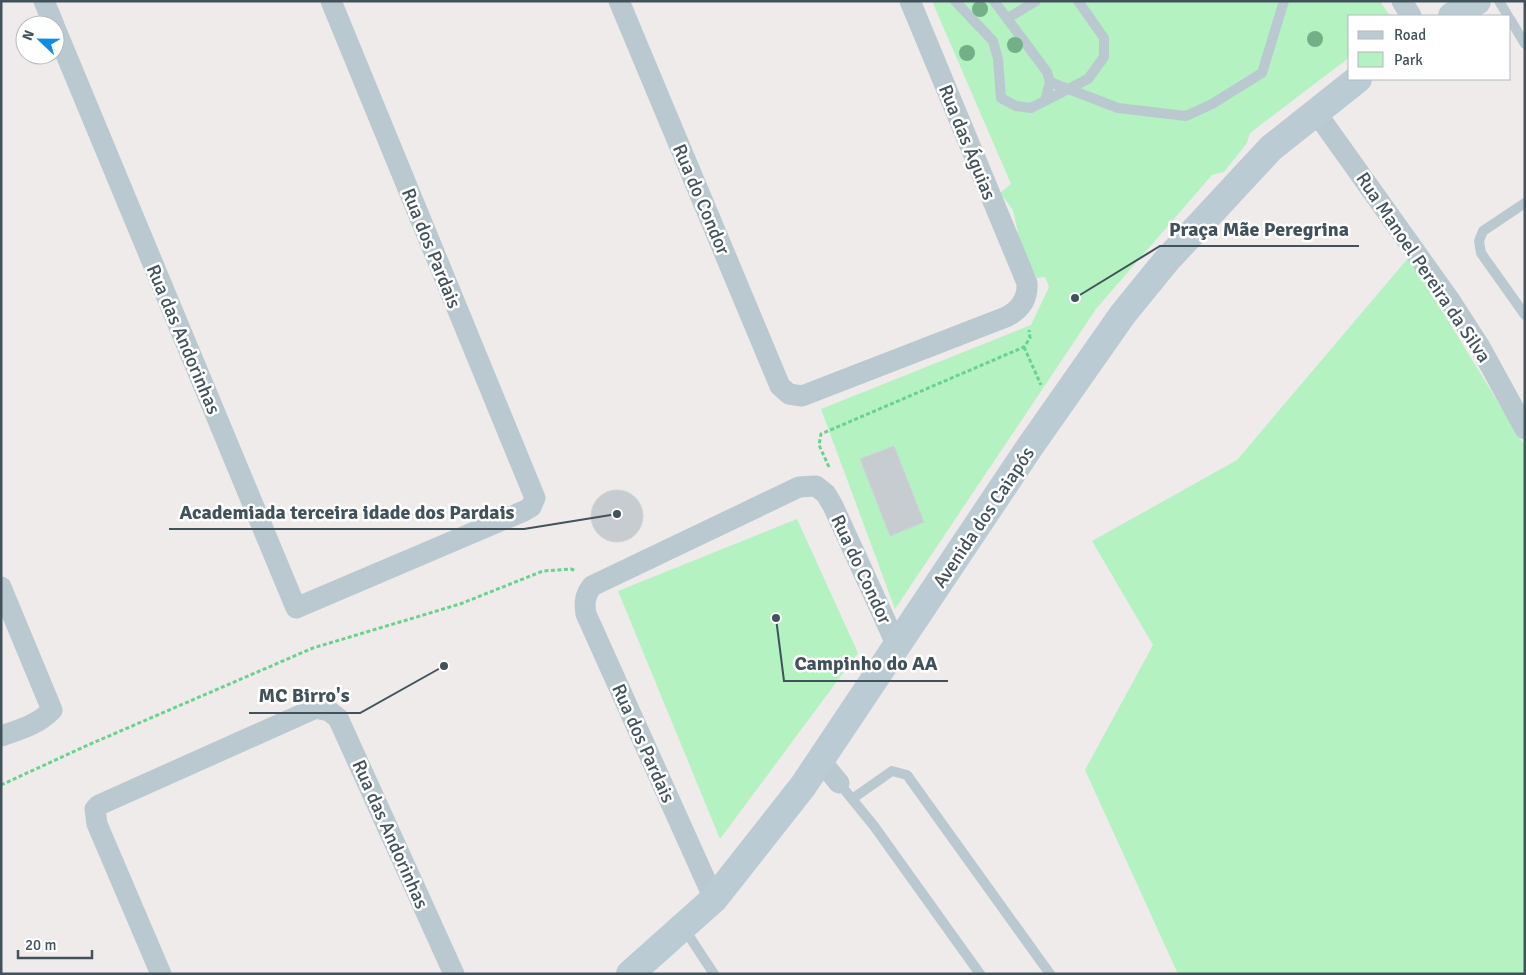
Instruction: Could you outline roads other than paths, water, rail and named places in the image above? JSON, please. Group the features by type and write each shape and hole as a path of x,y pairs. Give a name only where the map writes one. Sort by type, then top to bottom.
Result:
{"main road":[{"path":"1454,15 1478,1"},
{"name":"Avenida dos Caiapós","path":"630,974 714,899 820,760 1054,412 1123,314 1167,260 1271,148 1315,111 1357,80"}],"street":[{"name":"Rua das Andorinhas","path":"44,1 49,15"},
{"name":"Rua dos Pardais","path":"331,1 534,495 534,501 524,511 338,591"},
{"name":"Rua do Condor","path":"619,1 780,386 789,394 802,396 1017,312"},
{"name":"Rua das Águias","path":"910,1 1026,283 1027,293 1017,312"},
{"path":"1402,1 1410,15"},
{"name":"Rua das Andorinhas","path":"65,53 296,608 338,591"},
{"name":"Rua Manoel Pereira da Silva","path":"1315,111 1449,299 1480,347 1525,429"},
{"name":"Rua do Condor","path":"592,586 799,487 816,486 826,494 897,646"},
{"name":"Rua dos Pardais","path":"592,586 585,599 586,614 714,899"},
{"path":"1,587 52,710 29,726 1,736"},
{"name":"Rua das Andorinhas","path":"161,974 97,824 94,812 99,805 316,708 329,711 338,718 454,974"},
{"path":"820,760 846,791"}],"lane":[{"path":"955,1 993,41 998,59 1001,98 1016,106 1031,108 1088,79 1104,57 1104,38 1078,1"},
{"path":"1008,18 1036,1"},
{"path":"1050,82 1118,108 1186,116 1212,104 1262,73 1284,1"},
{"path":"1499,1 1507,15"},
{"path":"997,2 1047,72 1050,82 1045,101"},
{"path":"1511,21 1525,44"},
{"path":"1525,203 1483,231 1479,241 1481,253 1525,315"},
{"path":"980,974 874,826 846,791 892,772 900,771 907,775 1050,974"},
{"path":"683,926 714,974"}],"place":[{"name":"Praça Mãe Peregrina","path":"1075,298"},
{"name":"Academiada terceira idade dos Pardais","path":"617,514"},
{"name":"Campinho do AA","path":"776,618"},
{"name":"MC Birro's","path":"444,666"}]}
